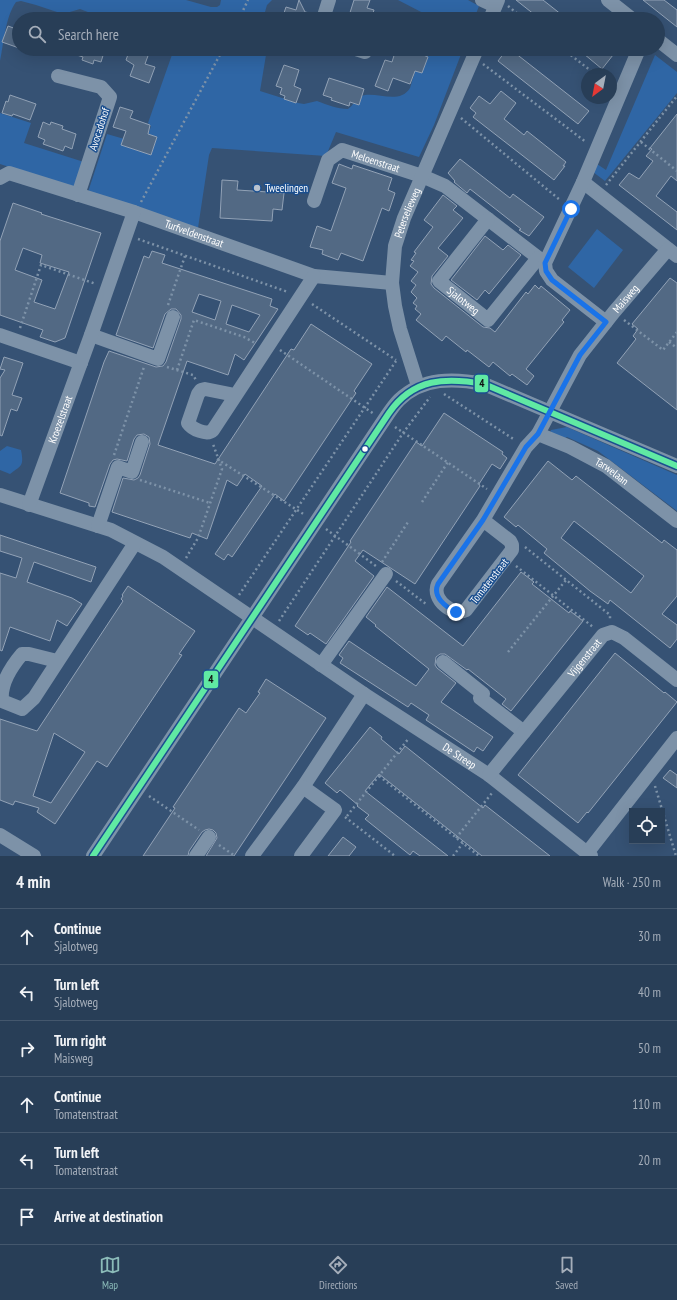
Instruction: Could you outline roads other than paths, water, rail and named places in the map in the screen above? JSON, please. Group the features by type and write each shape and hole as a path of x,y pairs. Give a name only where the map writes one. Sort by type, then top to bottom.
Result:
{"street":[{"path":"325,12 329,0"},
{"path":"482,0 499,3 494,12"},
{"path":"608,0 623,12"},
{"path":"665,46 677,55"},
{"name":"Peterselieweg","path":"426,386 413,371 400,329 392,283 395,246 404,218 475,56"},
{"name":"Sjalotweg","path":"488,219 439,281 488,320 541,261 571,209 636,56"},
{"name":"Avocadohof","path":"58,76 102,86 110,96 78,195"},
{"name":"Meloenstraat","path":"314,201 328,160 342,150 422,176"},
{"name":"Turfveldenstraat","path":"0,178 9,173 135,212 314,276 392,283"},
{"path":"422,176 445,186 541,261 552,280 610,317"},
{"path":"583,182 672,253"},
{"name":"Kroezelstraat","path":"29,504 92,335 107,287 135,212"},
{"name":"Maisweg","path":"550,412 580,355 610,317 672,253"},
{"path":"235,395 205,389 201,390 198,394 188,423 190,426 207,433 211,433 314,276"},
{"path":"92,335 153,357 173,317"},
{"path":"0,335 81,363"},
{"path":"93,856 394,406 407,392 439,380 458,380 484,384 677,466"},
{"name":"Tomatenstraat","path":"483,520 510,541 512,550 466,610 456,612 440,600 437,595 436,588 483,520 526,447 538,434 550,412"},
{"name":"Tarwelaan","path":"538,434 570,447 606,466 677,522"},
{"path":"98,526 118,467 132,472 142,442"},
{"name":"De Streep","path":"0,495 111,530 163,557 364,694 489,775 589,855"},
{"path":"57,661 135,543"},
{"path":"321,665 386,574"},
{"name":"Vijgenstraat","path":"489,775 608,634 624,638 677,680"},
{"path":"442,662 483,694 480,698 524,732"},
{"path":"252,856 304,787 364,694"},
{"path":"589,855 677,738"},
{"path":"301,856 341,814 304,787"},
{"path":"0,835 34,856"},
{"path":"196,856 209,837"}],"place":[{"name":"Tweelingen","path":"257,188"}]}
